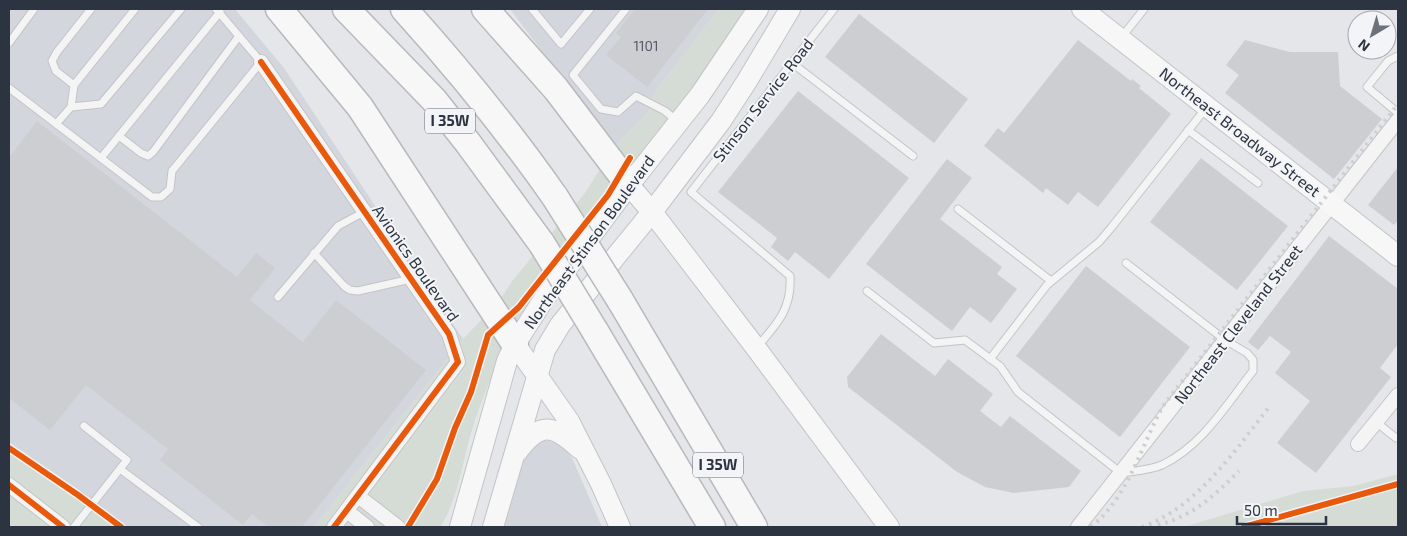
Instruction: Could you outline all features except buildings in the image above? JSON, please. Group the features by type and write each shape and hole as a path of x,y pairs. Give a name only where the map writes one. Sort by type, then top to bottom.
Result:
{"highway":[{"path":"279,9 360,107 515,344"},
{"name":"I 35W","path":"346,9 434,100 542,244 712,527"},
{"name":"I 35W","path":"404,9 459,70 555,197 620,300 754,527"},
{"path":"485,9 556,89 629,185"},
{"path":"682,403 766,527"}],"main road":[{"name":"Northeast Stinson Boulevard","path":"460,527 507,361 515,344 544,299 629,185 700,95 758,9"},
{"name":"Northeast Stinson Boulevard","path":"492,527 545,350 560,325 652,212 721,121 790,9"},
{"name":"Northeast Broadway Street","path":"1082,9 1398,256"},
{"path":"629,185 652,212 756,348 889,527"},
{"path":"515,344 569,420 620,527"},
{"path":"514,456 528,437 543,430 559,432 587,455"}],"street":[{"name":"Avionics Boulevard","path":"261,62 449,334 458,362 334,527"},
{"name":"Northeast Cleveland Street","path":"1078,527 1398,120"},
{"path":"1358,444 1398,394"},
{"path":"9,485 64,527"},
{"path":"358,496 398,527"},
{"path":"347,511 367,527"}],"lane":[{"path":"9,43 34,9"},
{"path":"74,86 56,71 52,61 91,9"},
{"path":"56,124 71,107 74,86 136,9"},
{"path":"71,107 101,104 181,9"},
{"path":"532,9 561,44 590,9"},
{"path":"626,9 573,75 600,109 618,112 636,96 665,111 678,122"},
{"name":"Stinson Service Road","path":"756,348 786,310 791,290 790,276 691,192 834,9"},
{"path":"1120,38 1144,9"},
{"path":"9,88 100,158 152,196 161,197 170,189 172,171 261,62 218,11 100,158"},
{"path":"118,136 148,156 153,152 240,36"},
{"path":"1398,56 1388,60 1367,87 1398,113"},
{"path":"792,64 913,156"},
{"path":"990,359 1051,282 1098,242 1207,107"},
{"path":"1188,130 1258,183"},
{"path":"958,209 1051,282"},
{"path":"278,297 314,252 338,226 364,212"},
{"path":"314,252 344,286 350,290 358,291 411,279"},
{"path":"867,291 934,343 965,340 1000,366 1018,392 1120,472 1161,465 1188,450 1216,419 1253,371 1253,360 1247,353 1225,340 1126,263"},
{"path":"1376,422 1398,438"},
{"path":"74,527 127,460 84,426"},
{"path":"120,469 198,527"}],"shaded area":[{"path":"9,9 235,9 284,68 463,339 314,527 126,527 52,471 9,442"},
{"path":"510,9 719,9 655,92 647,114 614,147"},
{"path":"719,9 744,9 718,53 690,94 517,319 481,404 471,433 455,494 440,527 314,527 463,339 499,301 513,280 585,193 614,147 647,114 655,92"},
{"path":"544,440 560,444 572,458 602,527 502,527 524,454"},
{"path":"9,442 52,471 126,527 9,527"},
{"path":"1398,474 1398,527 1184,527 1303,491 1354,486"}],"railway":[{"path":"1091,527 1115,501 1133,471 1163,406 1398,104"},
{"path":"1142,527 1162,518 1180,506 1214,476 1270,406"},
{"path":"1158,525 1192,511 1221,489 1239,471"}],"cycle path":[{"path":"261,62 449,334 458,362 334,527"},
{"path":"408,527 437,479 455,428 471,392 488,335 519,307 608,195 630,158"},
{"path":"9,448 121,527"},
{"path":"1244,527 1398,484"},
{"path":"9,485 63,527"}]}
